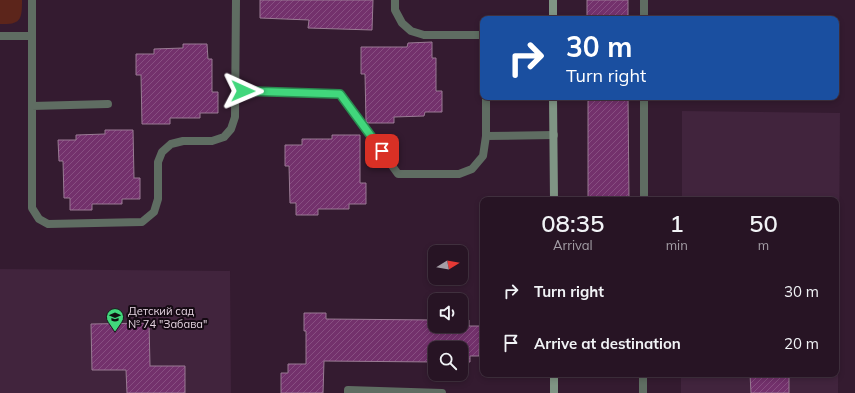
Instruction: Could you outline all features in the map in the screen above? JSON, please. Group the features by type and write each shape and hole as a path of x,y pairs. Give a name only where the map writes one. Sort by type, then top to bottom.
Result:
{"street":[{"path":"553,0 553,16"},
{"path":"554,100 554,197"},
{"path":"554,377 554,393"}],"lane":[{"path":"32,0 32,208 39,220 48,224 142,222 154,212 158,199 158,162 162,152 171,144 183,141 212,141 224,137 231,129 235,117 236,0"},
{"path":"395,0 395,10 402,23 411,31 424,35 480,35"},
{"path":"644,0 644,16"},
{"path":"0,36 32,36"},
{"path":"235,90 340,94 398,174 460,174 472,169 483,156 486,136 486,100"},
{"path":"644,100 644,197"},
{"path":"32,106 108,104"},
{"path":"486,136 554,135"},
{"path":"643,377 643,393"},
{"path":"348,393 348,390 442,393"}],"shaded area":[{"path":"0,0 22,0 22,12 19,20 12,23 0,24"},
{"path":"682,111 840,113 839,253 839,197 682,197"},
{"name":"Детский сад № 74 \"Забава\"","path":"0,269 230,271 231,393 0,393"},
{"path":"681,377 838,377 838,393 681,393"}],"building":[{"path":"260,0 373,0 372,30 308,28 309,20 260,18"},
{"path":"587,0 628,0 628,16 587,16"},
{"path":"432,42 432,58 436,58 436,91 442,91 442,112 425,112 424,116 394,117 394,123 368,123 366,121 365,74 361,74 361,47 407,47 408,43"},
{"path":"183,44 207,44 208,59 212,59 212,92 218,92 218,113 200,113 200,118 170,118 170,124 142,124 141,75 136,75 136,54 154,54 154,49 183,48"},
{"path":"588,100 628,100 629,197 588,197"},
{"path":"105,130 133,130 134,178 140,178 140,199 122,199 122,204 92,204 92,210 70,210 70,198 64,198 63,161 59,161 58,140 76,140 76,135 105,134"},
{"path":"332,135 360,135 360,183 366,183 366,204 349,204 349,209 318,209 318,215 296,215 296,203 290,203 289,166 285,166 285,145 302,145 302,139 332,139"},
{"path":"304,313 326,313 326,319 428,320 428,333 468,333 469,320 469,326 480,326 479,356 470,356 470,362 468,362 468,341 428,341 428,362 324,361 323,393 281,393 281,373 288,373 288,364 306,364 306,331 304,331"},
{"path":"149,323 150,366 185,366 185,393 127,393 126,370 92,370 91,324"},
{"path":"750,377 789,377 789,393 751,393"}],"place":[{"name":"Детский сад № 74 \"Забава\"","path":"115,332"}],"route":[{"path":"243,91 340,94 382,151"}]}
